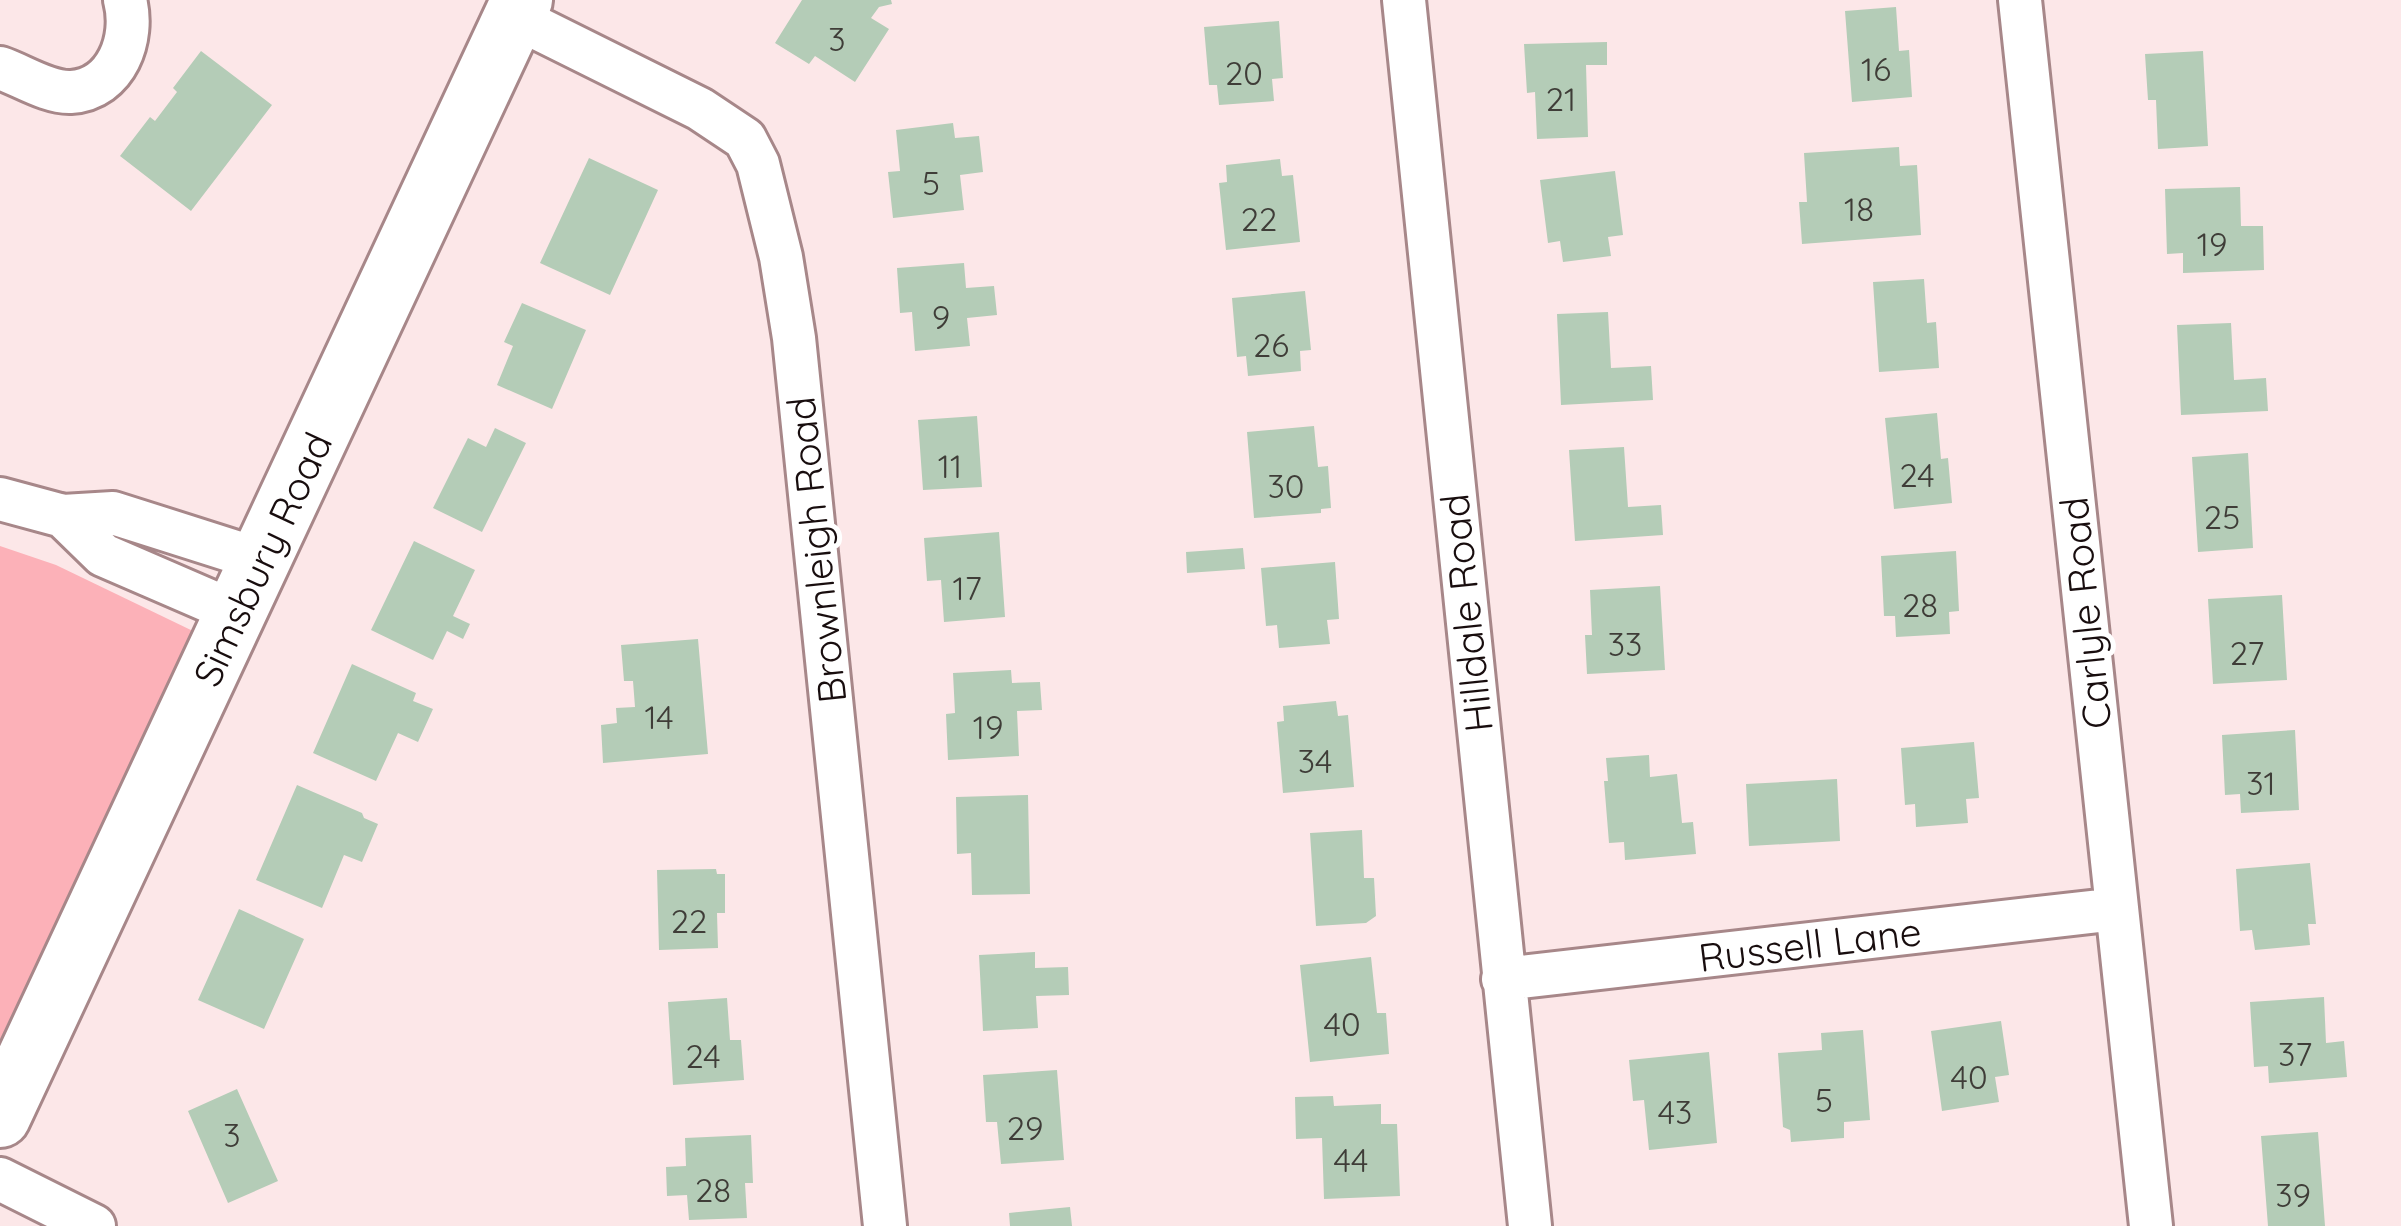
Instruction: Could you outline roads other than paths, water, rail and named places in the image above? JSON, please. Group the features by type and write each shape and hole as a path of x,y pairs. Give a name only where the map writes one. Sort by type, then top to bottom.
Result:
{"main road":[{"name":"Simsbury Road","path":"0,1117 519,8"}],"street":[{"path":"0,68 70,92 103,82 122,55 130,18 125,0"},
{"name":"Hilldale Road","path":"1404,0 1530,1226"},
{"name":"Carlyle Road","path":"2020,0 2151,1226"},
{"name":"Brownleigh Road","path":"519,8 725,124 745,139 766,190 794,338 885,1226"},
{"path":"0,499 63,516 113,513 249,586"},
{"path":"63,516 103,555 249,586"},
{"name":"Russell Lane","path":"1503,979 2117,909"},
{"path":"0,1179 94,1226"}]}
